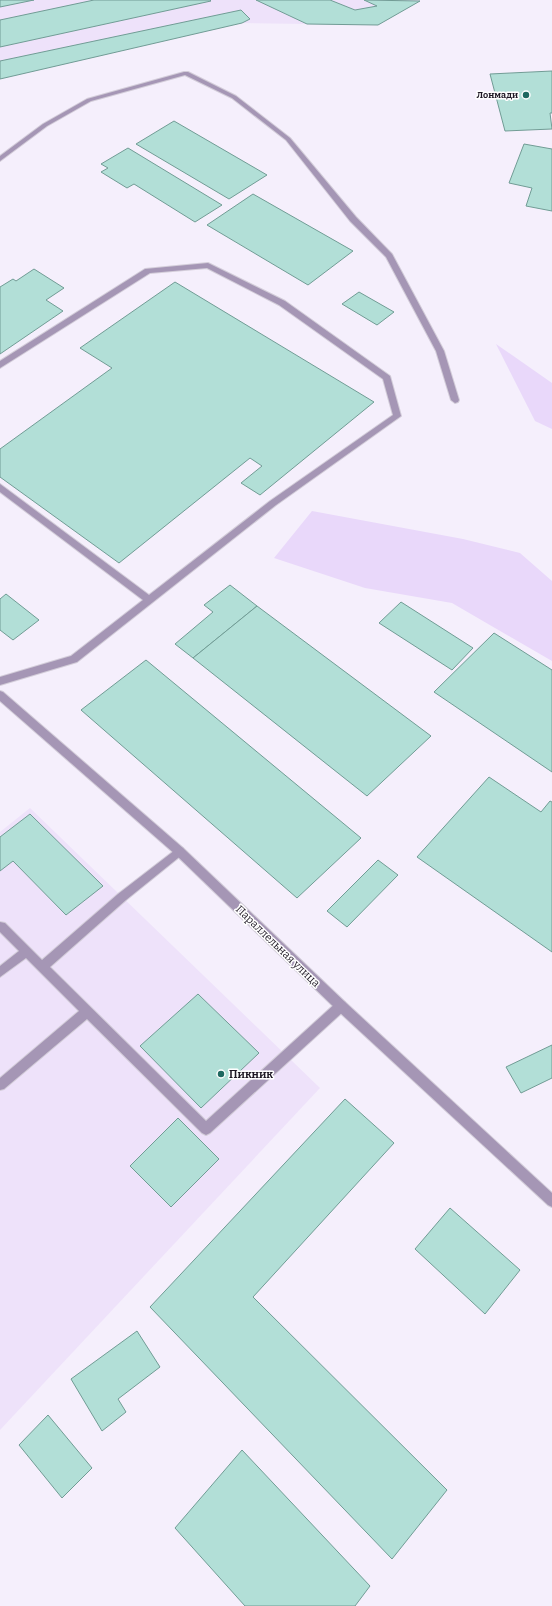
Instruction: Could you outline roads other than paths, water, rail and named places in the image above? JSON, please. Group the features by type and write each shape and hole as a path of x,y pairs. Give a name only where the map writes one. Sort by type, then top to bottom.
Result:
{"street":[{"path":"0,160 45,125 89,100 186,73 234,97 288,139 352,219 389,256 440,351 455,400"},
{"path":"0,365 148,270 208,265 282,303 388,378 397,416 273,502 74,659 0,681"},
{"path":"0,487 149,600"},
{"name":"Параллельная улица","path":"0,695 179,851 341,1006 552,1201"},
{"path":"42,967 122,897 179,851"},
{"path":"0,927 1,926 27,951 206,1130 341,1006"},
{"path":"0,972 27,951"},
{"path":"0,1085 87,1012"}],"place":[{"name":"Лонмади","path":"526,95"},
{"name":"Пикник","path":"221,1074"}]}
